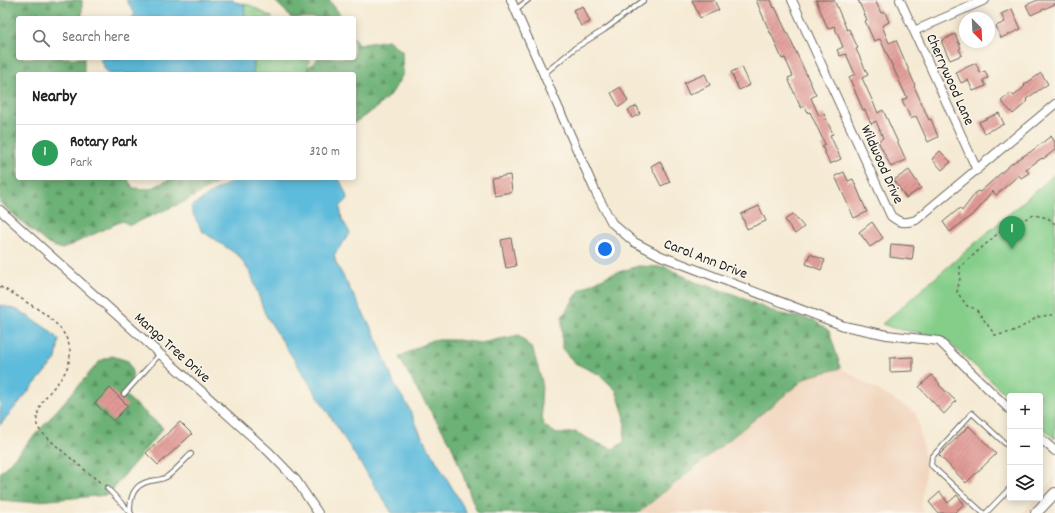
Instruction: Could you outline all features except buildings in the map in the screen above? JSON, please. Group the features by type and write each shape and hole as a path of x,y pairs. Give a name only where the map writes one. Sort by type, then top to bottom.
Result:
{"street":[{"name":"Carol Ann Drive","path":"510,0 596,192 612,223 634,242 661,256 844,326 887,335 939,341 1007,407"},
{"name":"Wildwood Drive","path":"792,0 891,216 899,222 908,223 916,220 1055,104"},
{"name":"Cherrywood Lane","path":"900,0 977,170"},
{"path":"914,31 985,0"},
{"name":"Mango Tree Drive","path":"0,210 269,452 296,480 318,513"},
{"path":"1043,441 1055,451"},
{"path":"1036,513 1055,493"}],"lane":[{"path":"515,10 528,0"},
{"path":"544,74 575,48 604,30 644,0"},
{"path":"124,394 160,354"},
{"path":"983,513 931,465 932,457 972,413 1007,445"},
{"path":"131,513 130,504 136,489 143,483 160,480 167,477 191,454"},
{"path":"107,488 131,513"},
{"path":"986,513 1007,491"}],"path":[{"path":"1055,224 1048,218 1034,216 1004,228 960,267 960,278 957,292 967,306 976,309 995,335 1003,335 1017,330 1037,318 1055,314"},
{"path":"0,287 40,310 60,327 65,336 70,348 70,357 67,368 39,408 36,424 40,431 55,445 107,488"}],"shaded area":[{"path":"841,368 916,413 926,462 921,508 925,513 638,513 807,377"},
{"path":"1055,477 1055,486 1043,499 1043,491"},
{"path":"1033,501 1041,501 1030,513 1022,513"}],"green space":[{"path":"0,0 82,0 82,16 16,16 16,60 84,60 84,72 16,72 16,180 128,180 133,188 150,189 168,180 222,180 186,201 130,225 122,221 62,249 48,244 0,203"},
{"path":"274,0 329,0 341,16 289,16"},
{"path":"244,4 252,6 270,16 245,16"},
{"path":"388,40 402,51 403,74 392,93 375,109 356,122 356,72 307,72 308,68 317,60 356,60 356,41 358,45"},
{"path":"254,60 309,60 307,72 253,72"},
{"path":"1055,174 1055,439 1043,428 1043,393 1007,393 1007,395 943,337 893,328 882,324"},
{"path":"638,266 666,267 695,282 731,293 777,313 814,320 829,331 841,368 807,377 638,513 479,513 476,510 451,444 416,388 399,357 432,340 458,340 481,343 519,335 533,350 542,382 541,404 543,425 557,434 576,432 594,442 613,449 624,442 625,418 616,390 600,375 575,363 562,349 562,317 580,290 609,275"},
{"path":"112,356 128,361 130,366 132,378 125,395 163,428 108,495 25,502 0,500 0,473 100,361"}],"water":[{"path":"126,0 233,0 234,2 244,4 245,16 133,16 135,14"},
{"path":"101,60 254,60 253,72 108,72"},
{"path":"234,180 340,180 348,199 340,207 342,219 350,233 334,255 336,263 376,337 395,386 407,404 421,435 467,513 392,513 265,314 251,274 239,256 202,231 191,207"},
{"path":"0,305 18,310 49,330 59,340 56,359 0,425"}],"place":[{"name":"Rotary Park","path":"1012,249"}]}
